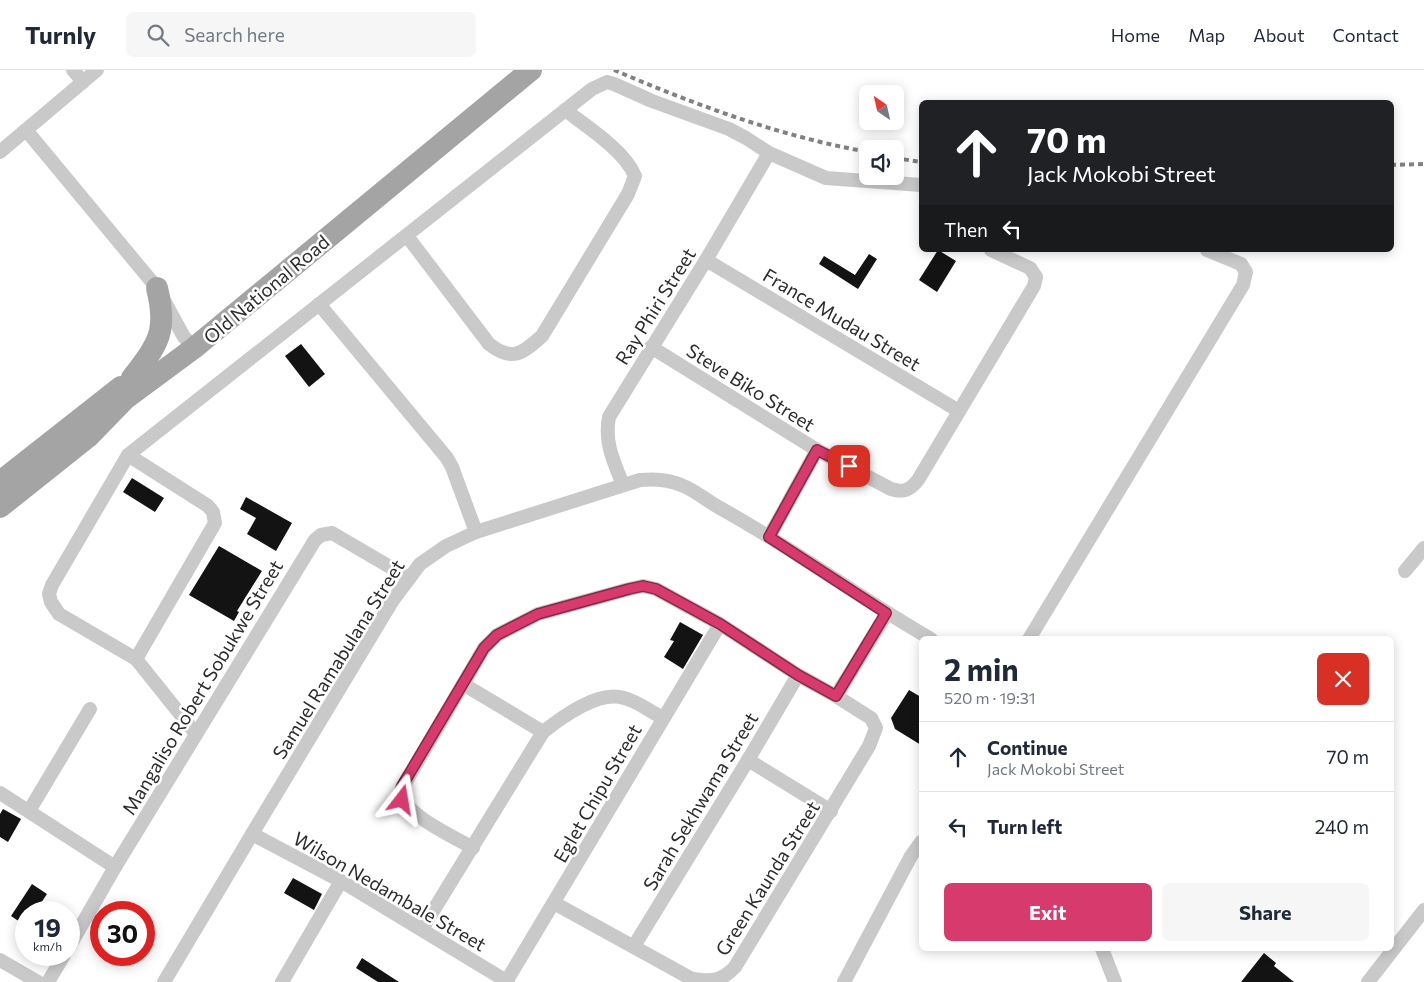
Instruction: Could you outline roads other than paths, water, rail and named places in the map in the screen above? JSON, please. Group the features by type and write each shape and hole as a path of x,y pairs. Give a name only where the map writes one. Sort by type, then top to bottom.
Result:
{"main road":[{"name":"Old National Road","path":"0,507 88,437 125,398 189,342 517,70"},
{"name":"Old National Road","path":"0,482 132,378 189,342 531,70"},
{"path":"132,378 144,363 159,338 163,314 157,288"}],"street":[{"path":"73,70 83,82"},
{"path":"0,152 98,70"},
{"path":"196,734 136,659 59,614 51,602 52,584 128,455 592,89 607,82 729,129 769,153 826,178 919,185"},
{"path":"407,236 488,344 500,352 511,355 527,349 542,336 628,194 635,176 621,155 565,110"},
{"path":"26,130 157,288 189,342"},
{"name":"Ray Phiri Street","path":"623,485 607,443 609,417 706,260 769,153"},
{"name":"Steve Biko Street","path":"651,347 817,450 891,489 905,491 918,480 1025,303 1036,280 1034,272 1030,268 995,252"},
{"path":"1031,636 1243,285 1246,272 1241,264 1212,252"},
{"name":"France Mudau Street","path":"706,260 959,411"},
{"path":"319,304 447,458 476,532"},
{"path":"769,537 817,450"},
{"path":"128,455 208,506 213,512 216,523 136,659"},
{"name":"Samuel Ramabulana Street","path":"164,982 393,600 420,564 446,546 476,532 623,485 650,479 669,481 682,485 769,537 886,613 926,636"},
{"name":"Mangaliso Robert Sobukwe Street","path":"80,928 115,867 315,540 321,535 332,533 409,578"},
{"path":"1405,571 1423,551"},
{"path":"473,848 414,813 402,800 402,786 484,648 497,635 511,627 538,614 643,586 656,589 720,624 798,675 836,696 886,613"},
{"name":"Eglet Chipu Street","path":"507,982 720,624"},
{"name":"Sarah Sekhwama Street","path":"634,946 798,675"},
{"path":"463,684 543,732"},
{"name":"Green Kaunda Street","path":"554,903 690,978 703,982 726,976 735,967 874,738 876,728 871,718 836,696"},
{"path":"422,929 543,732 565,715 593,701 609,698 624,697 663,718"},
{"path":"29,811 90,709"},
{"path":"748,760 831,811"},
{"path":"0,793 115,867"},
{"name":"Wilson Nedambale Street","path":"252,834 341,881 507,982"},
{"path":"844,982 911,856 919,845"},
{"path":"282,982 341,881"},
{"path":"1394,949 1424,910"},
{"path":"1103,951 1115,982"},
{"path":"1368,982 1392,951"},
{"path":"0,960 38,982"},
{"path":"48,982 57,966"}],"railway":[{"path":"614,70 738,118 802,137 859,150"},
{"path":"904,159 919,162"},
{"path":"1394,165 1424,164"}]}
